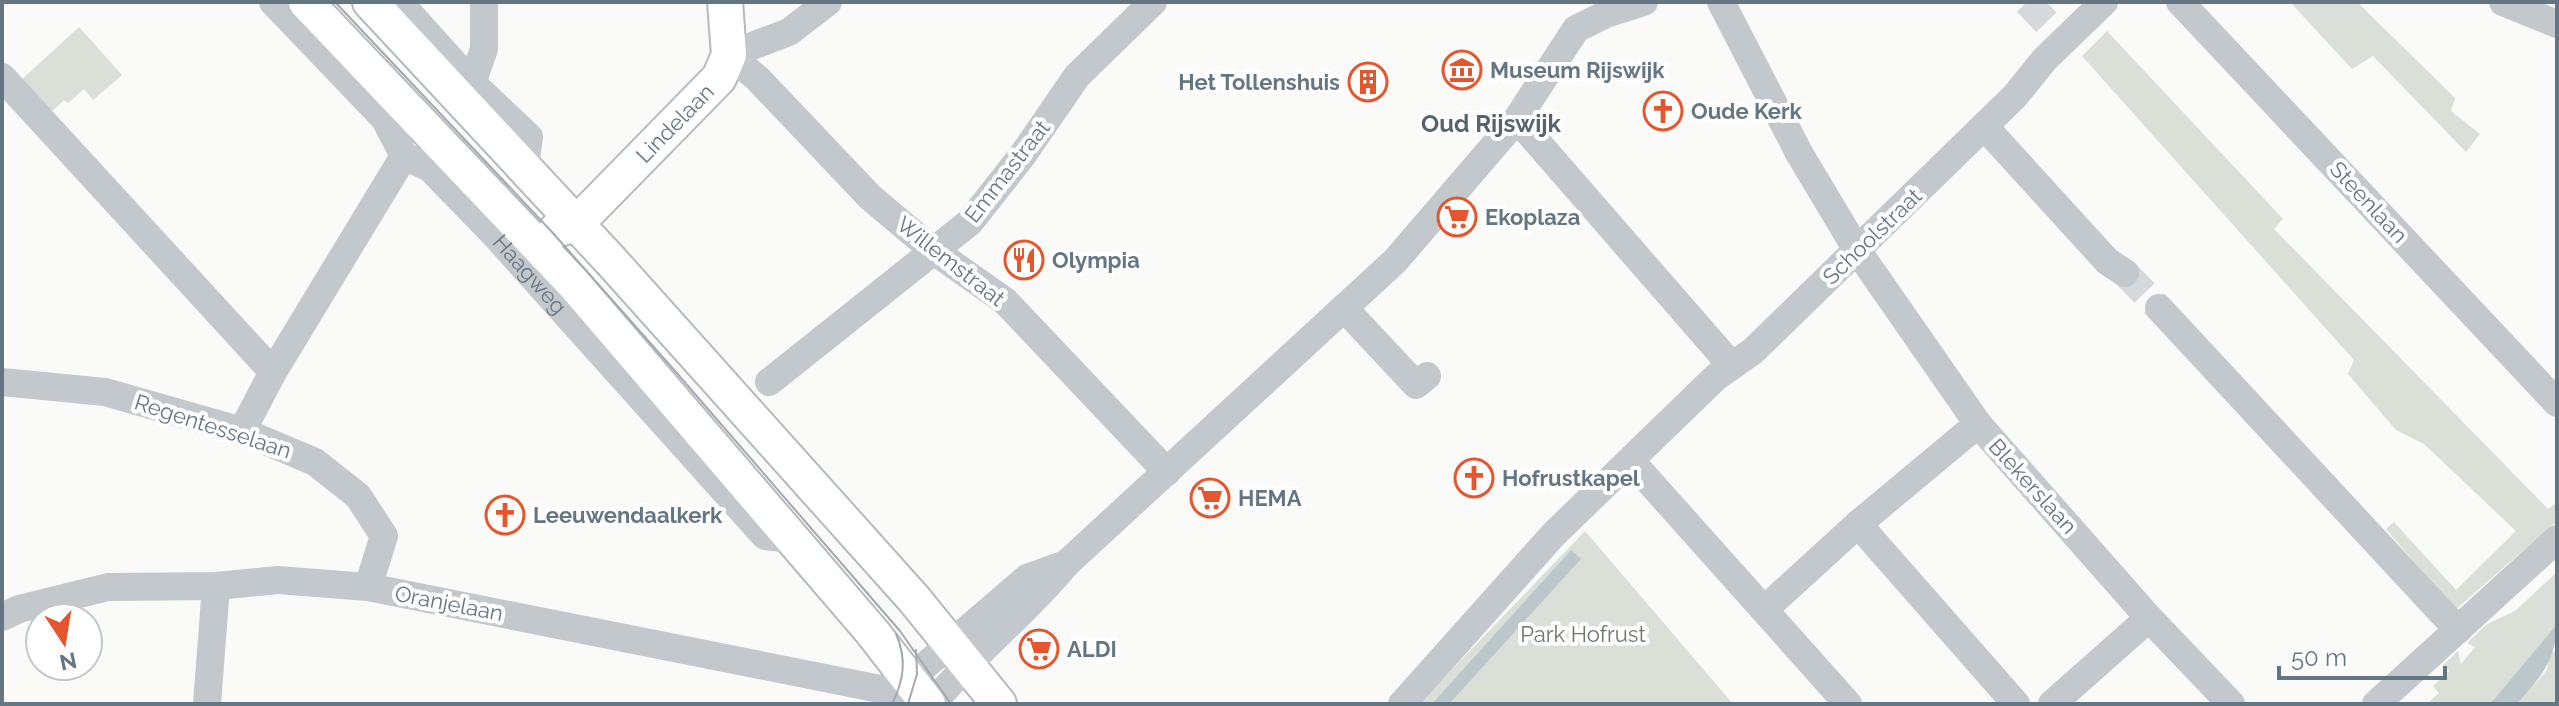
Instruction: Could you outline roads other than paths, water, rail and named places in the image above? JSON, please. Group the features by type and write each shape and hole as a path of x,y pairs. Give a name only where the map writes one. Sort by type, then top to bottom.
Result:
{"main road":[{"name":"Haagweg","path":"306,2 524,235 573,283 791,539 909,697"},
{"path":"370,2 525,167 914,599 999,704"},
{"path":"725,2 729,55"},
{"name":"Lindelaan","path":"576,224 719,78 729,55"},
{"path":"524,235 576,224"},
{"path":"573,283 570,253 576,224"}],"street":[{"path":"242,431 273,372 404,156 385,119 273,2"},
{"path":"399,2 472,83 529,137 525,167"},
{"path":"472,83 484,49 484,2"},
{"path":"729,55 789,32 828,2"},
{"name":"Emmastraat","path":"769,382 970,222 1022,156 1077,76 1153,2"},
{"path":"909,697 958,655 1046,589 1066,564 1395,261 1517,119 1576,16 1641,2"},
{"name":"Blekerslaan","path":"1721,2 1799,153 1857,250 1978,424 2149,618 2231,704"},
{"name":"Schoolstraat","path":"1402,704 1553,535 1716,377 1753,351 1984,126 2056,34 2104,2"},
{"name":"Steenlaan","path":"2180,2 2557,403"},
{"path":"2503,2 2557,24"},
{"name":"Willemstraat","path":"729,55 757,78 870,197 934,251 1005,301 1167,472"},
{"path":"2,77 273,372"},
{"path":"1517,119 1732,366"},
{"path":"1984,126 2107,261 2125,273"},
{"name":"Haagweg","path":"404,156 430,168 495,235 765,536 791,539"},
{"path":"1350,302 1416,385 1427,376"},
{"path":"2159,308 2458,630"},
{"name":"Regentesselaan","path":"2,382 105,392 242,431 315,462 358,496 384,536 368,587"},
{"path":"1765,609 1858,524 1978,424"},
{"path":"1631,461 1848,704"},
{"path":"1858,524 2016,704"},
{"path":"2376,704 2557,539"},
{"name":"Oranjelaan","path":"2,617 19,609 108,587 216,586 278,580 368,587 909,697"},
{"path":"207,704 216,586"},
{"path":"2052,704 2149,618"}],"tunnel":[{"path":"2027,2 2049,25"},
{"path":"2125,273 2159,308"}],"tram line":[{"path":"335,2 552,232 675,371 900,631 951,704"},
{"path":"892,704 903,669 896,634"},
{"path":"908,704 917,674 916,650"}],"place":[{"name":"Museum Rijswijk","path":"1462,70"},
{"name":"Het Tollenshuis","path":"1368,82"},
{"name":"Oude Kerk","path":"1663,111"},
{"name":"Ekoplaza","path":"1457,217"},
{"name":"Olympia","path":"1024,260"},
{"name":"Hofrustkapel","path":"1474,478"},
{"name":"HEMA","path":"1210,498"},
{"name":"Leeuwendaalkerk","path":"505,515"},
{"name":"ALDI","path":"1039,649"}],"district":[{"name":"Oud Rijswijk","path":"1491,124"}],"park label":[{"name":"Park Hofrust","path":"1583,634"}]}
